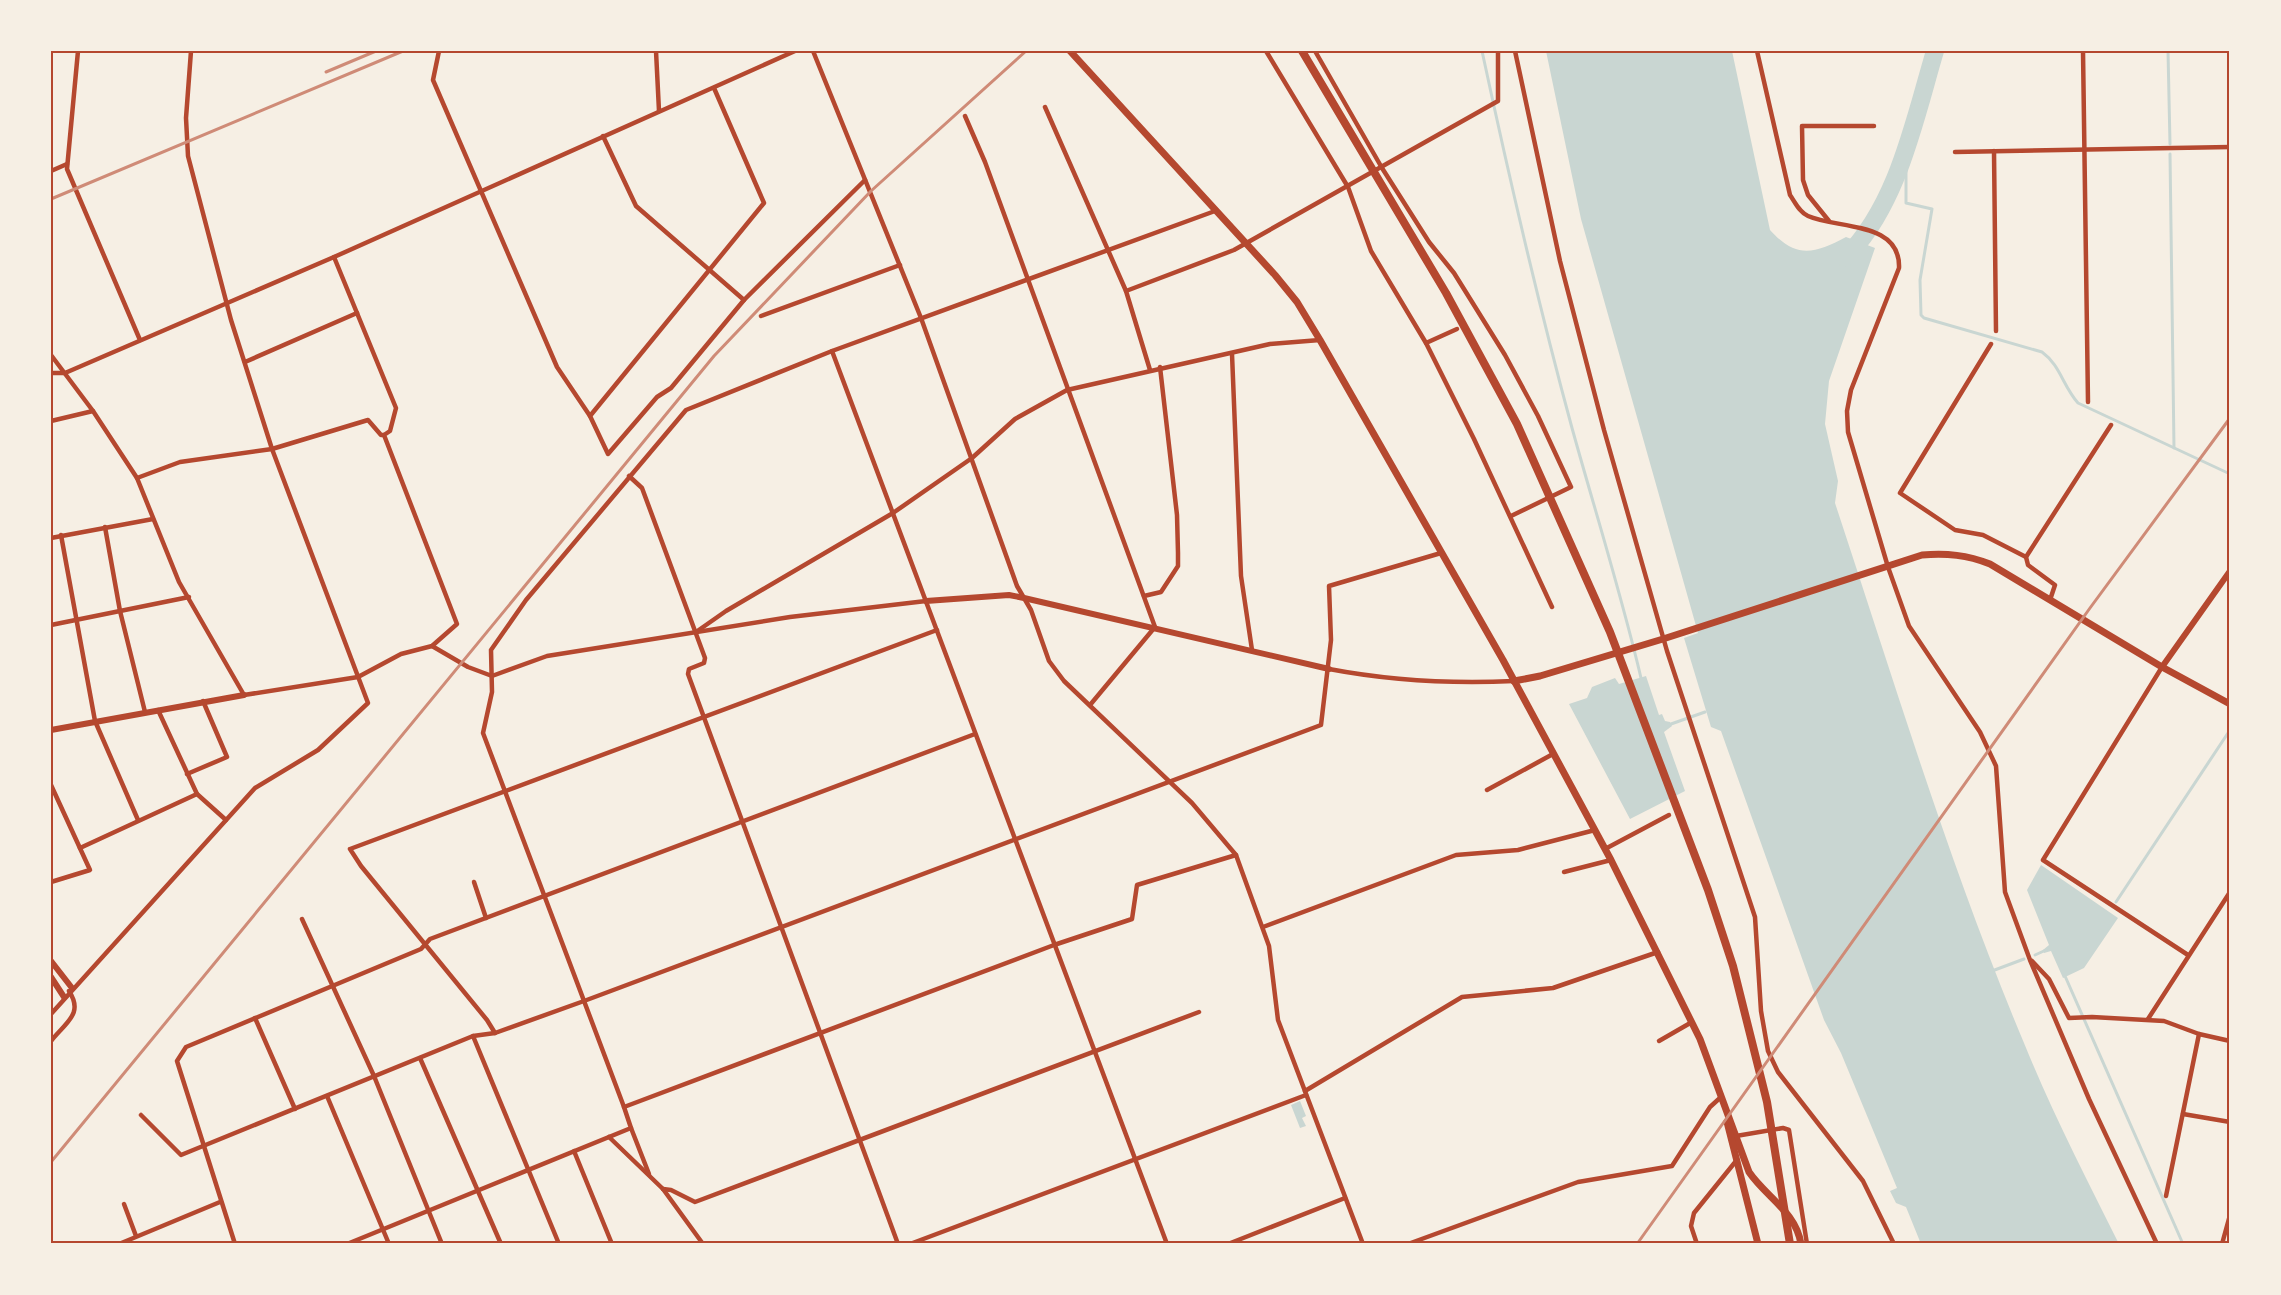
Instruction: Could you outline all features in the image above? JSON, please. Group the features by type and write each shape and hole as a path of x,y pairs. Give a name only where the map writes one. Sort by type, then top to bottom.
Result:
{"highway":[{"path":"1302,51 1446,293 1518,424 1610,632 1708,890 1733,966 1769,1112 1790,1244"}],"main road":[{"path":"1070,51 1297,302 1515,681 1595,830 1692,1022 1749,1172 1758,1185 1791,1217 1799,1231 1801,1244"},
{"path":"1515,681 1540,676 1666,638 1922,555 1970,556 1990,564 2162,667 2230,704"},
{"path":"1721,1097 1758,1244"}],"street":[{"path":"78,51 67,164 140,340"},
{"path":"51,1014 70,989 100,961 255,788 318,750 368,703 272,449 227,301 188,156 186,118 191,51"},
{"path":"439,51 433,80 557,367 590,416 608,454 657,397 670,388 744,300 865,180"},
{"path":"656,51 659,111"},
{"path":"51,373 65,372 140,340 795,51"},
{"path":"813,51 874,197 921,318 1010,569 1049,661 1064,681 1192,803 1236,855 1269,946 1277,1014 1363,1244"},
{"path":"1076,58 1081,51"},
{"path":"1266,51 1348,187 1371,251 1426,344 1511,516 1552,608"},
{"path":"1315,51 1382,168 1429,242 1454,273 1505,355 1538,416 1571,487 1511,516"},
{"path":"1126,291 1234,250 1498,101 1498,51"},
{"path":"1515,51 1579,342 1666,638 1755,917 1761,1011 1768,1051 1778,1072 1863,1182 1894,1244"},
{"path":"1757,51 1790,195 1807,216 1854,225 1885,238 1893,244 1899,256 1899,268 1851,390 1847,411 1848,432 1888,567 1909,626 1980,732 1996,766 2005,892 2030,960 2089,1100 2157,1244"},
{"path":"2083,51 2088,402"},
{"path":"590,416 764,203 714,87"},
{"path":"1045,107 1126,291 1150,370"},
{"path":"965,116 985,162 1155,627"},
{"path":"1829,221 1808,195 1803,180 1802,126 1874,126"},
{"path":"603,136 636,206 744,300"},
{"path":"1955,152 2230,147"},
{"path":"1994,151 1996,331"},
{"path":"51,171 67,164"},
{"path":"650,1176 483,733 492,692 491,650 526,600 686,410 832,351 1215,211"},
{"path":"334,256 396,408 390,431 384,435"},
{"path":"761,316 900,265"},
{"path":"245,362 357,313"},
{"path":"1426,344 1457,329"},
{"path":"696,632 726,611 893,513 972,458 1015,418 1067,390 1160,367 1232,354 1270,344 1320,340"},
{"path":"1991,344 1900,493 1955,530 1983,535 2026,557"},
{"path":"832,351 1167,1244"},
{"path":"1232,354 1241,576 1252,650"},
{"path":"51,355 93,411 137,478 179,582 244,695"},
{"path":"1144,597 1161,592 1178,566 1177,515 1160,367"},
{"path":"51,420 93,411"},
{"path":"51,730 203,701 358,677 401,654 432,646 457,624 384,435 381,435 368,420 272,449 180,462 137,478"},
{"path":"2050,600 2055,585 2028,565 2026,557 2111,425"},
{"path":"630,476 642,488 696,632 705,661 687,672 898,1244"},
{"path":"51,538 153,519"},
{"path":"105,527 120,611 145,712"},
{"path":"61,535 95,721 138,820"},
{"path":"141,1115 181,1155 473,1036 495,1033 584,1001 1321,725 1332,640 1329,585 1441,553"},
{"path":"2188,955 2043,860 2162,667 2230,571"},
{"path":"432,646 468,667 492,675 547,656 790,617 926,601 1009,596 1367,676 1446,684 1515,681"},
{"path":"51,625 189,597"},
{"path":"1090,705 1155,627"},
{"path":"495,1033 488,1020 350,849 937,630"},
{"path":"188,774 227,757 203,701"},
{"path":"158,710 197,794 226,820"},
{"path":"235,1244 177,1061 186,1047 421,950 430,939 975,734"},
{"path":"1487,790 1553,754"},
{"path":"51,785 90,870 51,882"},
{"path":"80,848 197,794"},
{"path":"1605,849 1669,815"},
{"path":"1263,927 1456,855 1518,850 1595,830"},
{"path":"624,1107 1053,945 1132,919 1137,885 1236,855"},
{"path":"1564,872 1611,860"},
{"path":"474,882 486,918"},
{"path":"2148,1019 2230,892"},
{"path":"302,919 374,1076 442,1244"},
{"path":"910,1244 1306,1093 1462,997 1553,988 1658,952"},
{"path":"2030,960 2049,979 2068,1018 2164,1021 2199,1034 2230,1041"},
{"path":"51,961 77,1003 77,1010 51,1041"},
{"path":"51,976 64,997"},
{"path":"663,1189 671,1190 695,1202 1198,1012"},
{"path":"255,1018 295,1109"},
{"path":"1659,1041 1692,1022"},
{"path":"2166,1196 2199,1034"},
{"path":"473,1036 559,1244"},
{"path":"420,1058 501,1244"},
{"path":"327,1096 388,1244"},
{"path":"1408,1244 1578,1182 1672,1166 1710,1107 1721,1097"},
{"path":"2183,1114 2230,1122"},
{"path":"348,1244 631,1128"},
{"path":"1736,1136 1783,1128 1789,1130 1807,1244"},
{"path":"609,1137 663,1189 702,1244"},
{"path":"574,1151 612,1244"},
{"path":"1696,1244 1691,1226 1694,1213 1729,1166 1736,1161"},
{"path":"1228,1244 1345,1198"},
{"path":"119,1244 220,1202"},
{"path":"124,1204 136,1236"},
{"path":"2222,1244 2230,1215"}],"shaded area":[{"path":"1546,51 1732,51 1770,230 1788,246 1806,251 1824,247 1846,237 1875,248 1829,381 1825,424 1838,481 1835,503 1924,775 1997,977 2046,1094 2119,1244 1921,1244 1906,1207 1896,1203 1890,1191 1897,1188 1841,1053 1824,1020 1721,731 1711,727 1684,638 1698,633 1581,219"},
{"path":"1646,676 1659,715 1662,714 1665,721 1670,722 1672,726 1664,732 1685,791 1630,819 1569,704 1587,698 1592,687 1615,678 1619,684"},
{"path":"2041,865 2118,918 2084,968 2063,978 2051,951 2044,953 2043,950 2049,945 2027,890"},
{"path":"1300,1101 1306,1116 1302,1118 1306,1126 1300,1128 1291,1105"}],"waterway":[{"path":"1482,51 1547,334 1641,678"},
{"path":"1845,258 1863,237 1891,188 1911,133 1935,51"},
{"path":"2168,51 2170,144"},
{"path":"1906,146 1906,203 1932,209 1920,280 1921,315 1924,318 2042,352 2053,363 2078,403 2230,474"},
{"path":"2170,154 2174,448"},
{"path":"1671,724 1705,712"},
{"path":"2116,902 2230,730"},
{"path":"2035,955 2046,950"},
{"path":"1992,971 2024,959"},
{"path":"2065,976 2183,1244"}],"railway":[{"path":"326,72 376,51"},
{"path":"51,199 403,51"},
{"path":"51,1162 714,356 871,191 1026,51"},
{"path":"1637,1244 2090,608 2230,418"}]}
